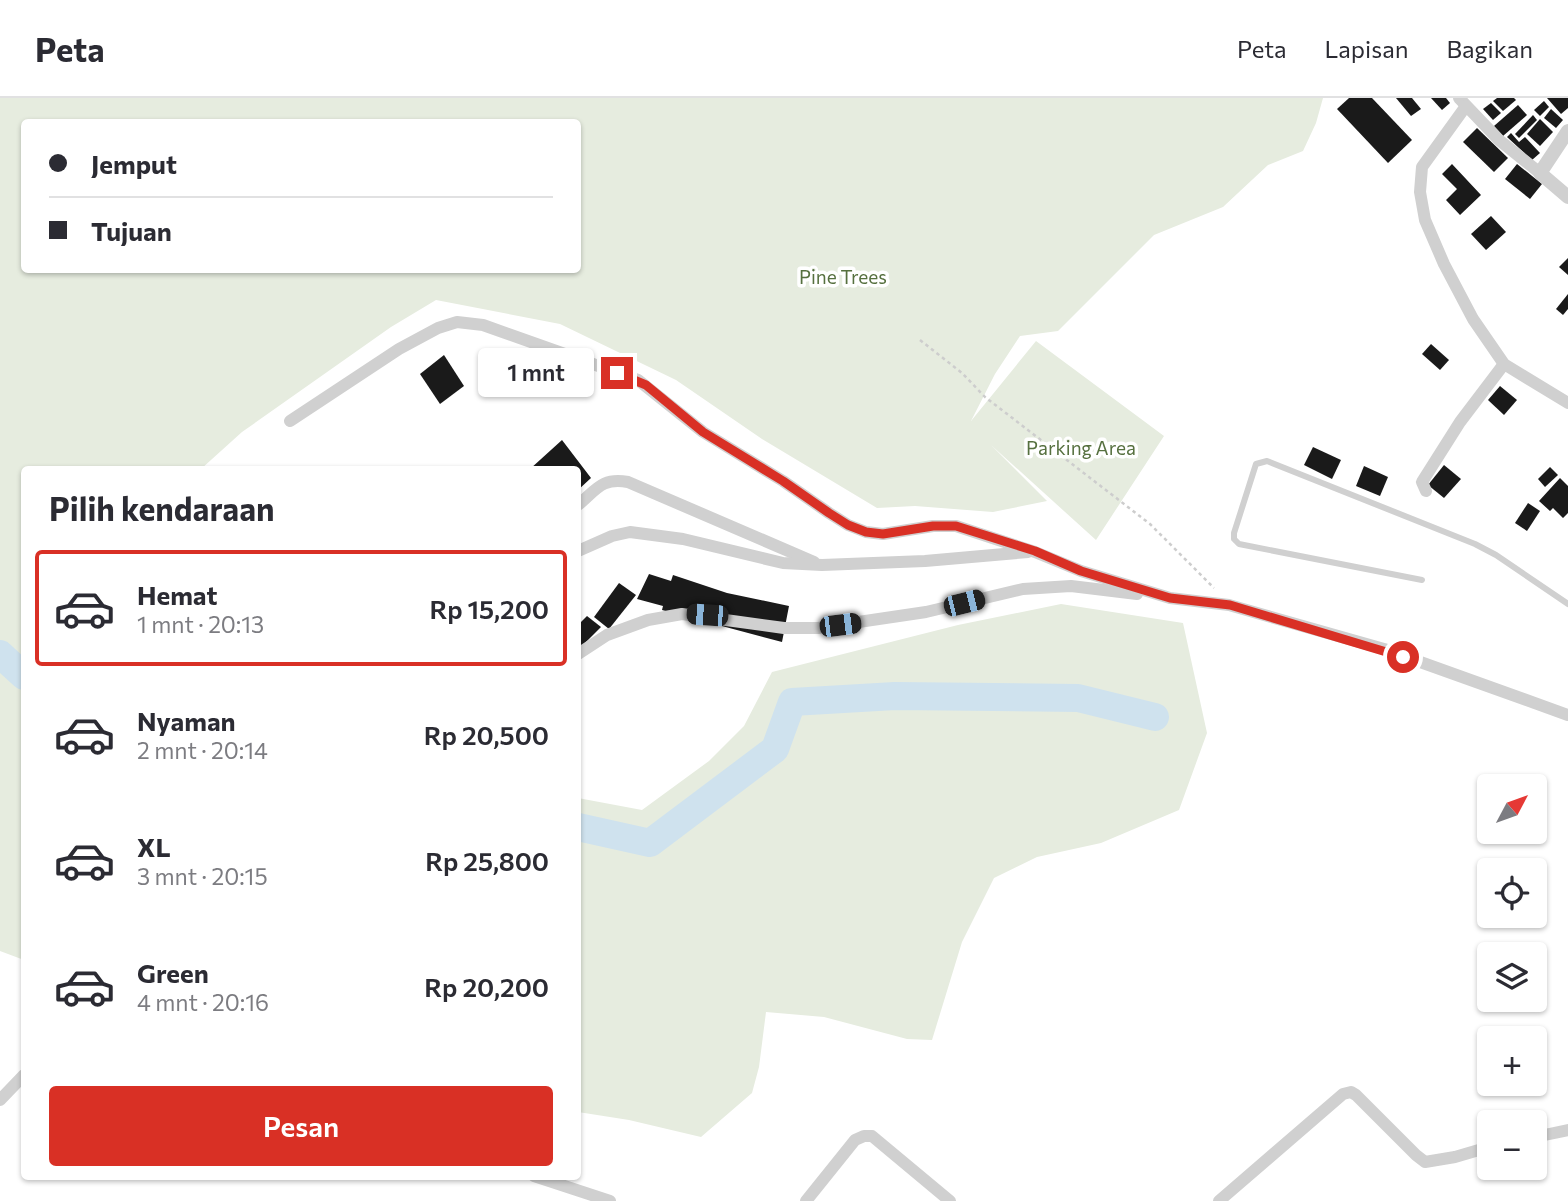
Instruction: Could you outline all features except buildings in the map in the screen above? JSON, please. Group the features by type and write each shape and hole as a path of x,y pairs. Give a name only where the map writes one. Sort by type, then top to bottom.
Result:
{"street":[{"path":"1568,197 1499,140 1463,102 1422,167 1420,192 1425,220 1473,319 1504,364 1568,403"},
{"path":"1540,173 1568,131"},
{"path":"290,421 399,349 438,328 457,322 483,325 638,380 703,432 848,525 866,532 883,534 933,526 956,526 1035,551 1081,571 1170,598"},
{"path":"1426,491 1422,482 1460,422 1504,364"},
{"path":"581,502 605,482 628,482 822,565"},
{"path":"581,550 612,536 630,532 683,539 783,564 925,562 1035,551"},
{"path":"581,652 607,635 648,620 682,614 784,628 818,628 926,612 1023,589 1071,586 1230,605 1384,649 1568,715"},
{"path":"0,1100 21,1078"},
{"path":"1219,1201 1343,1094 1351,1092 1425,1162 1477,1151"},
{"path":"1547,1134 1568,1130"},
{"path":"806,1201 855,1140 864,1136 872,1136 950,1201"},
{"path":"546,1180 610,1201"}],"lane":[{"path":"1422,580 1239,544 1234,539 1234,533 1256,464 1267,461 1475,544 1496,555 1568,604"}],"path":[{"path":"920,341 962,373 985,397 1150,524 1230,605"}],"green space":[{"name":"Pine Trees","path":"0,98 1323,98 1316,123 1303,151 1268,165 1223,207 1154,235 1058,331 1020,336 995,374 971,421 1036,341 1164,436 1096,540 991,445 1047,501 993,512 915,506 877,508 762,439 676,380 560,324 436,300 391,327 242,432 204,466 21,466 21,959 0,951"},
{"path":"1061,604 1183,623 1207,733 1179,810 1101,843 1037,857 994,878 962,942 932,1040 907,1039 824,1017 766,1012 759,1067 752,1093 701,1137 629,1120 581,1112 581,799 642,810 709,761 744,726 772,672 958,625"}],"waterway":[{"path":"0,654 21,673"},
{"path":"581,828 650,843 775,749 792,702 895,696 1078,698 1155,717"}],"route":[{"path":"617,373 646,385 703,432 848,525 866,532 883,534 933,526 956,526 1035,551 1081,571 1170,598 1230,605 1384,649 1403,657"}],"park label":[{"name":"Parking Area","path":"1081,448"}]}
